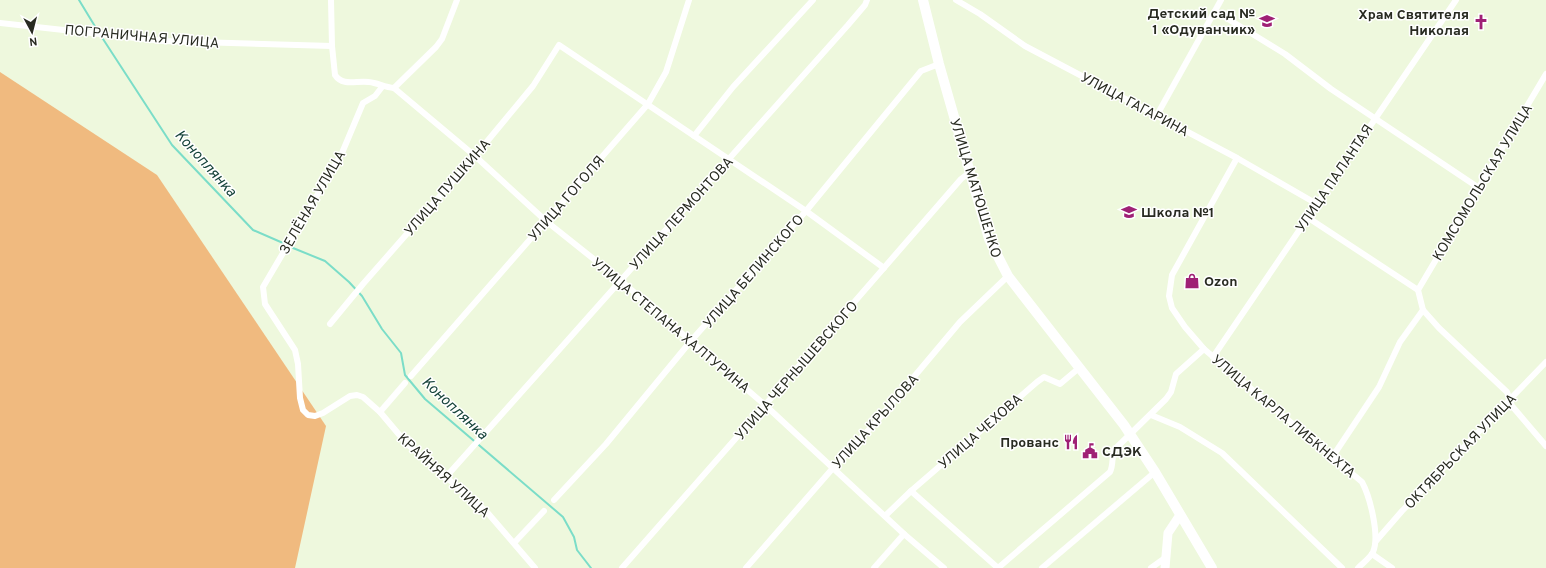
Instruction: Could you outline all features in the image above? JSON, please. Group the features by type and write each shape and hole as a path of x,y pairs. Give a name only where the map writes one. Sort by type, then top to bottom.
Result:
{"main road":[{"name":"УЛИЦА МАТЮШЕНКО","path":"923,0 939,64 989,239 1008,276 1131,434 1212,568"},
{"path":"1165,568 1168,533 1180,514"}],"street":[{"path":"331,0 332,46 335,75 338,79 345,82 369,82 382,87 394,88 436,47 442,39 457,0"},
{"name":"УЛИЦА ГОГОЛЯ","path":"411,376 648,104 666,72 689,0"},
{"path":"694,136 733,87 813,0"},
{"name":"УЛИЦА ЛЕРМОНТОВА","path":"445,478 848,25 865,4 866,0"},
{"name":"УЛИЦА ГАГАРИНА","path":"956,0 980,14 1025,46 1237,158 1316,204"},
{"path":"1157,115 1221,0"},
{"name":"УЛИЦА ПАЛАНТАЯ","path":"1213,357 1456,0"},
{"path":"1216,11 1286,54 1331,89 1480,188"},
{"name":"ПОГРАНИЧНАЯ УЛИЦА","path":"0,23 163,41 332,46"},
{"name":"УЛИЦА ПУШКИНА","path":"330,324 475,156 533,86 559,45 648,104"},
{"name":"УЛИЦА БЕЛИНСКОГО","path":"554,500 606,444 690,342 806,211 921,71 939,64"},
{"name":"КОМСОМОЛЬСКАЯ УЛИЦА","path":"1418,290 1480,188 1546,74"},
{"name":"ЗЕЛЁНАЯ УЛИЦА","path":"278,322 265,304 263,287 342,153 363,103 375,96 382,87"},
{"name":"УЛИЦА СТЕПАНА ХАЛТУРИНА","path":"394,88 475,156 546,221 620,280 690,342 765,405 904,534 944,568"},
{"path":"648,104 728,160 806,211 884,268"},
{"name":"УЛИЦА КАРЛА ЛИБКНЕХТА","path":"1237,158 1172,275 1169,296 1172,308 1185,328 1204,349 1357,476 1366,488 1370,501 1376,541 1372,554"},
{"name":"УЛИЦА ЧЕРНЫШЕВСКОГО","path":"622,568 961,179 970,172"},
{"path":"1307,217 1418,290 1423,310 1439,328 1507,392 1512,406 1546,446"},
{"name":"УЛИЦА КРЫЛОВА","path":"746,568 833,468 876,422 960,322 1008,276"},
{"path":"1333,456 1379,387 1400,342 1423,310"},
{"name":"КРАЙНЯЯ УЛИЦА","path":"278,322 286,338 295,350 298,364 300,398 303,410 308,416 315,416 323,413 345,399 357,395 363,397 380,412 399,436 445,478 486,511 535,568"},
{"path":"911,491 998,568 1110,472 1113,466 1113,453 1115,449 1151,415 1171,392 1176,374 1204,349"},
{"name":"ОКТЯБРЬСКАЯ УЛИЦА","path":"1376,541 1402,511 1546,362"},
{"name":"УЛИЦА ЧЕХОВА","path":"885,516 911,491 1037,382 1044,377 1060,384 1079,368"},
{"path":"380,412 405,383"},
{"path":"1151,415 1180,427 1222,453 1342,568"},
{"path":"1042,568 1155,472"},
{"path":"514,543 544,511"},
{"path":"874,568 904,534"},
{"path":"1358,568 1372,554 1392,568"},
{"path":"1151,568 1165,558"}],"shaded area":[{"path":"0,72 157,175 326,426 295,568 0,568"}],"waterway":[{"name":"Коноплянка","path":"79,0 96,28"},
{"name":"Коноплянка","path":"103,39 172,145 253,230 283,243"},
{"name":"Коноплянка","path":"293,248 325,261 349,282 362,296 382,329 401,353 405,375 425,399 563,517 574,537 577,550 591,568"}],"place":[{"name":"Детский сад № 1 «Одуванчик»","path":"1267,21"},
{"name":"Храм Святителя Николая","path":"1481,22"},
{"name":"Школа №1","path":"1129,212"},
{"name":"Ozon","path":"1192,281"},
{"name":"Прованс","path":"1071,442"},
{"name":"СДЭК","path":"1090,451"}]}
